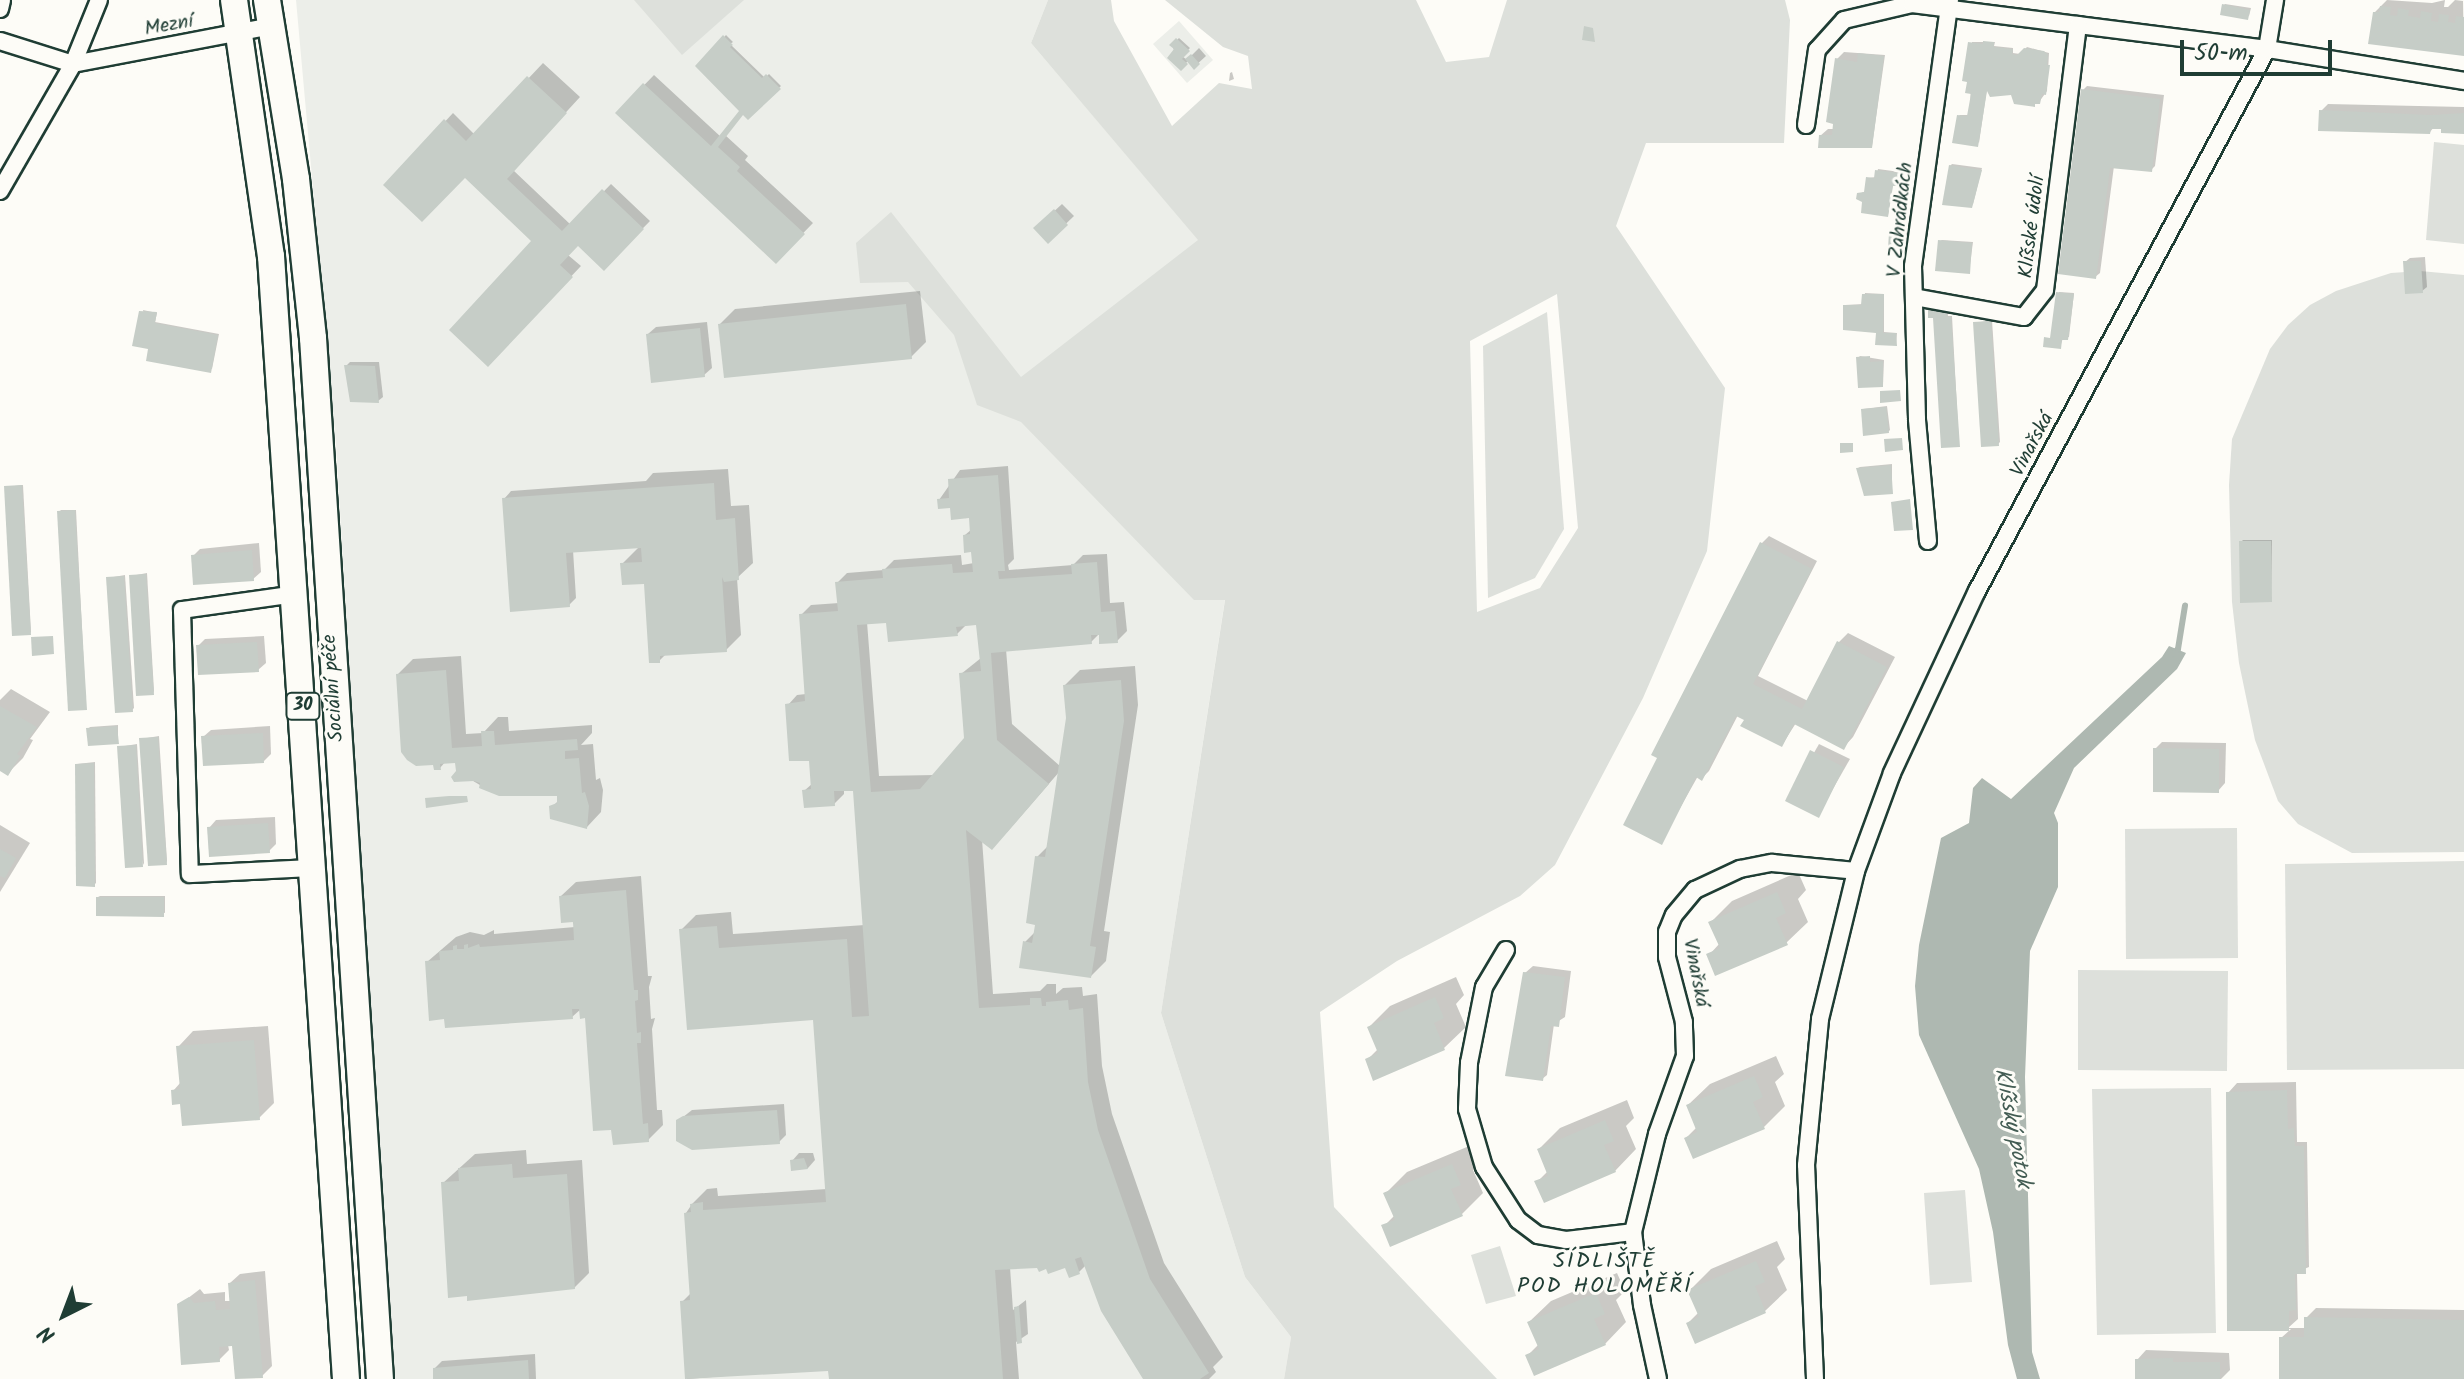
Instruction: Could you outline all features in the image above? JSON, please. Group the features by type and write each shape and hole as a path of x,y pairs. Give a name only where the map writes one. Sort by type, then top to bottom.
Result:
{"main road":[{"name":"Sociální péče","path":"234,0 271,256 296,594 346,1379"},
{"name":"Sociální péče","path":"267,0 296,179 313,338 380,1379"}],"street":[{"path":"0,9 2,0"},
{"path":"0,191 73,64 99,0"},
{"name":"Vinařská","path":"1815,1379 1806,1165 1820,1019 1856,871 1892,773 1977,591 2267,49 2275,0"},
{"path":"1806,125 1817,50 1844,20 1912,4 1950,4 2078,25 2267,49 2464,81"},
{"name":"V Zahrádkách","path":"1928,541 1917,419 1913,266 1950,4"},
{"name":"Klíšské údolí","path":"1914,297 2024,317 2045,290 2078,25"},
{"name":"Mezní","path":"73,64 272,26"},
{"path":"0,41 73,64"},
{"path":"296,594 182,610 190,874 313,868"},
{"name":"Vinařská","path":"1658,1379 1642,1305 1633,1232 1657,1134 1685,1056 1684,1022 1667,957 1667,932 1674,915 1695,890 1740,869 1772,863 1856,871"},
{"path":"1506,950 1484,987 1469,1063 1467,1109 1484,1167 1518,1220 1538,1235 1566,1240 1633,1232"}],"shaded area":[{"path":"296,0 1048,0 1031,43 1198,239 1225,599 1161,1013 1245,1277 1291,1337 1284,1379 392,1379 336,444"},
{"path":"634,0 744,0 682,55"},
{"path":"1048,0 1111,0 1114,21 1172,126 1219,83 1252,89 1248,56 1223,47 1165,0 1416,0 1446,62 1489,57 1507,0 1785,0 1790,20 1784,143 1646,143 1616,226 1725,388 1707,551 1643,698 1555,865 1520,896 1397,961 1320,1012 1334,1207 1497,1379 1284,1379 1291,1337 1245,1277 1161,1013 1225,600 1194,600 1021,422 977,405 954,335 908,282 860,283 856,243 891,212 1021,377 1198,240 1031,43","holes":["1557,294 1578,528 1540,588 1477,612 1470,341"]},
{"path":"1179,21 1213,60 1187,83 1153,44"},
{"path":"2434,142 2464,145 2464,244 2426,240"},
{"path":"2420,271 2464,275 2464,852 2352,853 2298,824 2278,801 2255,740 2239,663 2232,602 2229,485 2232,439 2270,349 2288,325 2310,305 2336,291 2391,273"},
{"path":"1547,312 1564,529 1535,578 1488,598 1483,346"},
{"path":"2237,828 2238,958 2126,959 2125,829"},
{"path":"2464,861 2464,1069 2287,1070 2285,864"},
{"path":"2078,970 2228,971 2227,1071 2078,1070"},
{"path":"2211,1088 2216,1333 2097,1335 2092,1089"},
{"path":"1965,1190 1972,1282 1930,1285 1924,1193"},
{"path":"1500,1246 1516,1296 1486,1304 1471,1255"}],"water":[{"path":"2169,646 2186,653 2177,669 2074,768 2054,813 2058,823 2058,887 2030,951 2025,1077 2032,1352 2040,1379 2017,1379 2008,1345 1993,1232 1979,1169 1919,1035 1915,986 1919,945 1941,838 1969,823 1973,788 1982,778 2011,799 2162,657"}],"building":[{"path":"2222,4 2250,10 2248,20 2220,15"},
{"path":"2380,6 2391,7 2390,15 2397,16 2398,8 2409,10 2408,16 2420,18 2421,11 2432,13 2431,21 2438,22 2439,14 2449,15 2448,22 2455,23 2456,16 2464,17 2464,56 2368,44 2373,12 2379,12"},
{"path":"1584,26 1593,28 1595,42 1582,40"},
{"path":"723,35 733,45 730,47 762,78 766,74 781,89 748,120 743,115 718,147 740,167 737,171 805,234 776,264 615,113 643,83 711,146 739,111 695,66"},
{"path":"1176,38 1190,51 1182,59 1188,64 1181,71 1167,58 1174,49 1169,45"},
{"path":"1983,41 1994,42 1994,47 2013,49 2012,54 2017,55 2024,48 2044,51 2048,55 2047,65 2050,65 2046,95 2042,94 2040,104 2035,104 2035,107 2014,104 2011,95 1990,97 1987,91 1978,147 1952,143 1957,115 1967,116 1971,94 1965,93 1967,82 1962,81 1968,42 1983,44"},
{"path":"1858,53 1884,56 1872,148 1818,148 1819,135 1832,135 1833,124 1826,122 1835,58 1857,62"},
{"path":"1191,54 1200,64 1194,70 1185,59"},
{"path":"527,76 567,113 507,179 562,231 602,189 644,229 604,271 578,246 560,265 573,277 488,367 449,330 531,241 465,178 422,222 383,185 444,119 466,141"},
{"path":"2081,89 2160,99 2152,172 2110,168 2096,279 2058,274"},
{"path":"2319,110 2431,115 2464,113 2464,134 2441,133 2441,129 2431,129 2430,134 2318,131"},
{"path":"1949,165 1982,170 1972,208 1942,205"},
{"path":"1875,170 1900,173 1898,186 1893,186 1888,217 1861,213 1862,202 1856,199 1857,193 1864,192 1866,177 1874,178"},
{"path":"1054,209 1068,225 1048,244 1033,228"},
{"path":"1889,232 1897,233 1896,238 1902,239 1901,250 1888,249"},
{"path":"1938,240 1972,243 1970,274 1935,271"},
{"path":"2403,261 2421,261 2423,293 2405,294"},
{"path":"2056,292 2074,294 2068,340 2062,340 2061,349 2043,347 2044,337 2050,338"},
{"path":"1862,294 1884,294 1883,333 1896,333 1897,346 1875,345 1876,333 1843,330 1843,305 1861,305"},
{"path":"906,304 912,359 724,378 718,324"},
{"path":"1946,308 1947,317 1951,317 1960,447 1941,448 1933,318 1928,318 1928,309"},
{"path":"139,311 157,312 155,323 218,335 211,373 146,361 148,349 132,346"},
{"path":"1991,321 1999,446 1981,447 1973,322"},
{"path":"700,328 705,377 651,383 646,334"},
{"path":"1870,356 1870,362 1883,361 1883,387 1858,388 1856,357"},
{"path":"344,365 375,366 379,403 350,402"},
{"path":"1900,390 1901,401 1880,403 1880,391"},
{"path":"1886,407 1889,433 1863,436 1861,409"},
{"path":"1902,438 1903,450 1885,452 1884,439"},
{"path":"1840,443 1853,443 1853,452 1840,453"},
{"path":"1891,465 1893,494 1864,496 1856,468"},
{"path":"998,475 1005,571 998,571 999,579 1072,574 1071,564 1097,562 1101,612 1115,611 1118,643 1099,644 1099,635 1091,635 1092,644 991,653 997,740 1049,784 992,850 966,830 979,1008 1030,1005 1030,998 1041,998 1042,1006 1046,1006 1046,1002 1068,1000 1069,1010 1083,1008 1088,1082 1098,1130 1150,1279 1209,1373 1200,1379 1143,1379 1101,1311 1081,1257 1075,1259 1080,1274 1069,1278 1065,1268 1048,1274 1046,1269 1039,1272 1037,1268 995,1270 1003,1379 829,1379 828,1371 685,1379 680,1301 690,1300 684,1213 691,1212 690,1204 703,1202 703,1210 826,1202 813,1020 687,1030 679,929 717,926 719,948 847,939 852,1017 869,1016 853,791 834,791 835,806 804,808 802,790 811,789 809,761 789,761 785,704 805,701 799,614 838,611 835,582 883,578 882,569 952,564 953,573 973,572 971,552 964,553 963,535 970,534 969,518 951,520 950,508 938,509 937,499 949,498 948,479","holes":["886,623 888,642 958,636 956,627 976,625 981,671 959,673 964,738 920,789 871,792 857,625"]},
{"path":"714,483 716,520 735,518 739,580 724,582 722,577 727,652 660,656 660,663 649,663 644,584 622,585 620,563 642,562 641,548 566,553 570,607 510,612 502,498"},
{"path":"22,485 31,635 12,636 4,486"},
{"path":"1910,499 1913,530 1894,531 1891,502"},
{"path":"75,510 87,710 68,711 57,511"},
{"path":"2239,541 2271,541 2272,602 2240,603"},
{"path":"1760,542 1812,569 1753,684 1802,709 1837,641 1887,667 1844,750 1794,724 1782,747 1740,726 1744,720 1736,716 1702,781 1696,777 1662,845 1623,825 1657,758 1651,755"},
{"path":"252,550 254,581 193,585 191,555"},
{"path":"146,574 154,695 136,696 129,575"},
{"path":"124,576 133,712 115,713 106,577"},
{"path":"53,636 54,654 32,656 31,637"},
{"path":"257,642 259,672 198,675 196,645"},
{"path":"446,670 452,748 482,746 481,731 494,731 495,745 577,739 578,750 565,751 565,759 579,758 582,793 585,792 589,806 587,829 550,819 549,806 557,803 557,796 499,796 479,788 480,783 474,781 454,782 451,777 456,771 455,763 440,764 441,770 434,770 433,765 416,766 407,760 401,752 396,674"},
{"path":"1121,680 1124,721 1090,946 1096,947 1091,978 1019,968 1023,941 1032,943 1035,925 1026,923 1035,856 1045,857 1066,718 1063,685"},
{"path":"0,706 37,727 17,754 20,756 8,776 0,771"},
{"path":"117,726 119,744 88,746 86,728"},
{"path":"263,733 264,763 203,766 201,736"},
{"path":"158,737 167,865 148,866 139,738"},
{"path":"136,745 143,867 125,868 117,746"},
{"path":"2153,748 2219,749 2219,793 2153,792"},
{"path":"1810,750 1844,767 1819,818 1785,801"},
{"path":"94,763 95,887 76,886 75,764"},
{"path":"467,796 468,802 426,808 425,798"},
{"path":"268,823 270,853 209,857 207,827"},
{"path":"0,849 16,858 5,878 0,876"},
{"path":"626,890 634,990 638,990 638,1000 635,1001 637,1033 641,1032 641,1043 637,1043 643,1124 648,1123 649,1142 613,1145 611,1130 593,1131 585,1018 580,1019 579,1009 572,1009 573,1019 445,1028 444,1019 429,1021 425,961 440,960 439,951 453,950 453,946 457,945 457,949 464,949 464,945 468,944 468,948 479,944 480,947 574,940 573,922 561,923 559,896"},
{"path":"1777,892 1786,913 1776,918 1788,945 1715,976 1706,954 1720,948 1708,922"},
{"path":"96,897 164,897 164,917 96,916"},
{"path":"1523,972 1565,977 1559,1027 1551,1026 1543,1081 1505,1076"},
{"path":"1435,997 1444,1018 1434,1023 1445,1050 1373,1081 1365,1059 1378,1053 1367,1027"},
{"path":"254,1040 260,1120 182,1126 180,1104 172,1105 171,1090 180,1089 176,1046"},
{"path":"1754,1076 1763,1097 1753,1102 1765,1129 1693,1159 1684,1138 1697,1132 1686,1105"},
{"path":"2287,1090 2288,1129 2294,1128 2295,1146 2304,1146 2306,1274 2295,1274 2296,1310 2289,1311 2289,1331 2227,1331 2226,1092"},
{"path":"777,1110 780,1144 692,1150 676,1141 676,1120 683,1116"},
{"path":"1605,1120 1614,1141 1604,1145 1616,1172 1544,1203 1534,1181 1548,1176 1537,1149"},
{"path":"804,1158 808,1169 791,1171 790,1160"},
{"path":"512,1164 513,1178 567,1174 575,1289 467,1301 467,1296 448,1298 441,1182 459,1181 458,1168"},
{"path":"1452,1164 1461,1185 1451,1189 1463,1216 1390,1247 1381,1225 1395,1220 1383,1193"},
{"path":"1756,1261 1765,1282 1755,1286 1766,1313 1695,1344 1686,1323 1699,1317 1687,1290"},
{"path":"255,1280 263,1378 235,1379 232,1346 219,1347 220,1362 181,1365 177,1304 189,1297 194,1303 215,1301 216,1310 230,1309 228,1283"},
{"path":"1596,1293 1605,1314 1594,1319 1606,1345 1534,1376 1525,1355 1539,1349 1527,1322"},
{"path":"1019,1306 1022,1343 1017,1344 1014,1307"},
{"path":"2304,1317 2464,1320 2464,1379 2279,1379 2279,1337 2304,1337"},
{"path":"2173,1358 2173,1362 2220,1362 2220,1379 2135,1379 2135,1359"},
{"path":"528,1360 529,1379 433,1379 433,1368"}],"waterway":[{"name":"Klíšský potok","path":"2173,654 2178,649 2185,606"}],"district":[{"name":"SÍDLIŠTĚ POD HOLOMĚŘÍ","path":"1605,1274"}]}
